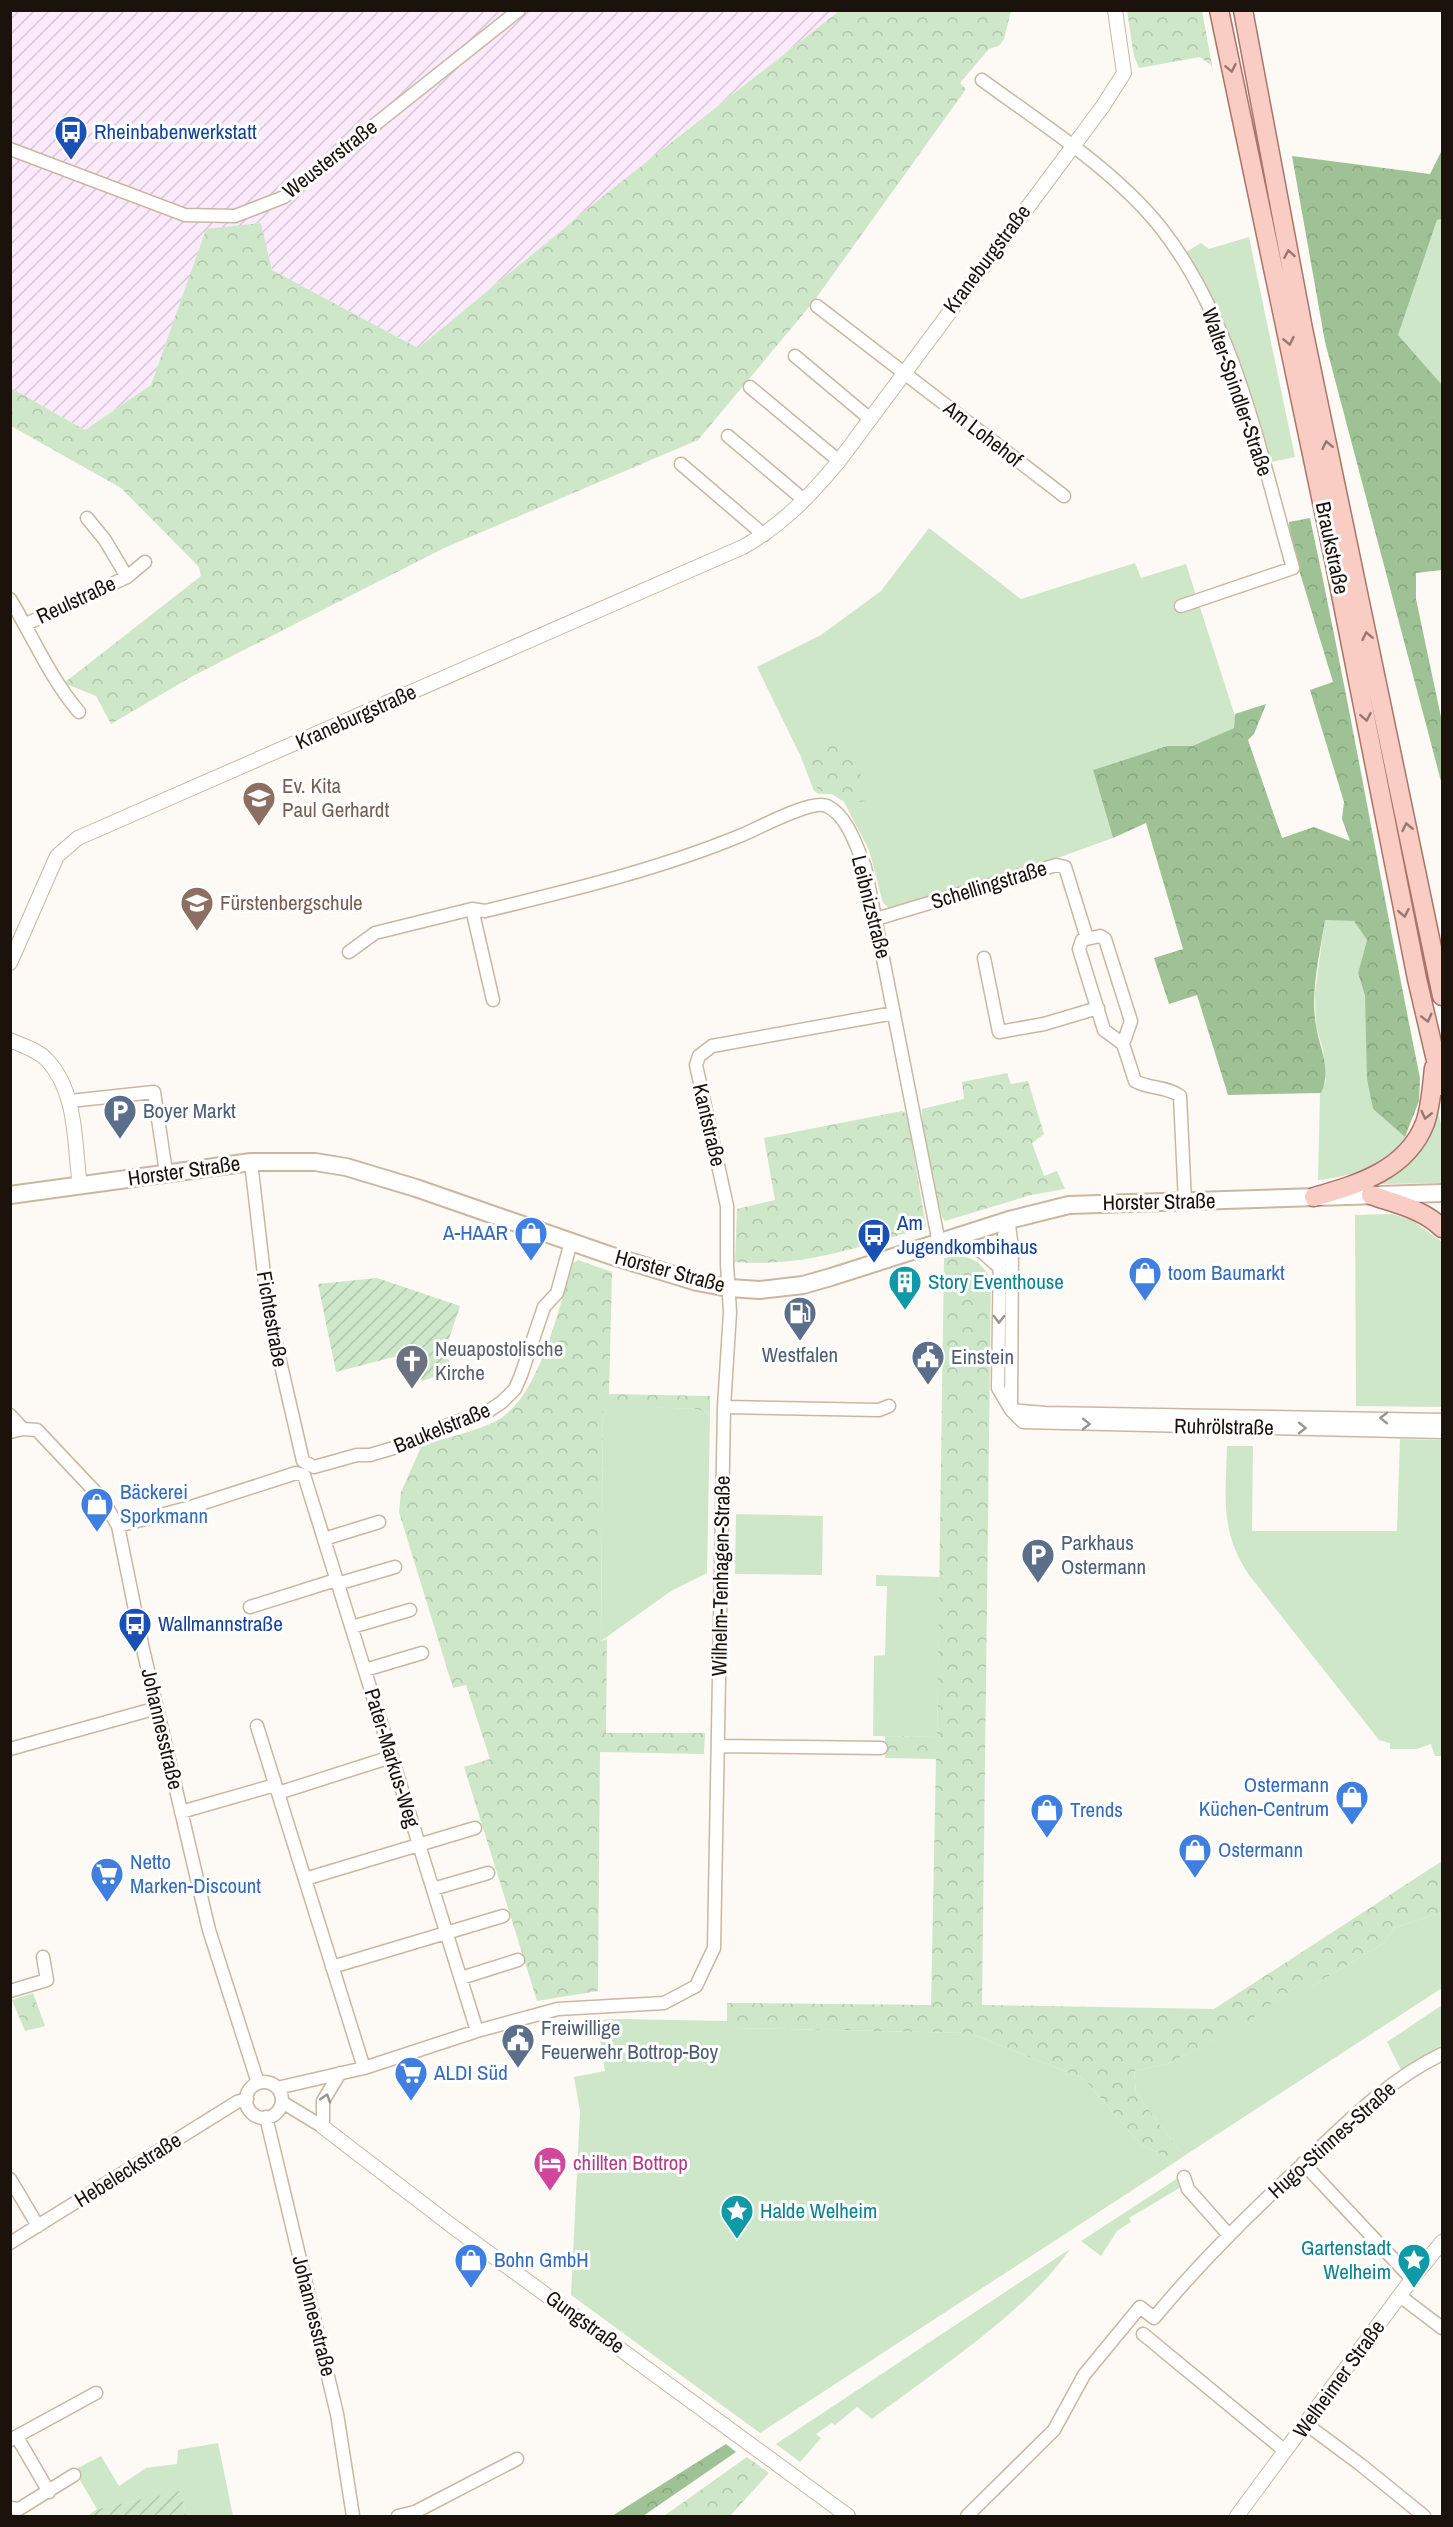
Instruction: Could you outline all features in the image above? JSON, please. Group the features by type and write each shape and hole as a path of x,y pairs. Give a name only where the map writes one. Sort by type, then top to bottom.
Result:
{"main road":[{"name":"Braukstraße","path":"1219,10 1338,576 1417,979 1443,1086"},
{"name":"Braukstraße","path":"1243,10 1303,329 1443,996"},
{"path":"1314,1197 1363,1182 1401,1160 1420,1134 1426,1120 1436,1057"},
{"name":"Horster Straße","path":"10,1195 251,1162 293,1160 346,1167 641,1266 729,1288 774,1289 803,1285 1009,1220 1069,1205 1443,1192"},
{"path":"1371,1195 1411,1208 1431,1218 1443,1228"}],"street":[{"name":"Weusterstraße","path":"10,149 185,216 235,216 284,197 519,10"},
{"name":"Kraneburgstraße","path":"10,963 57,856 78,838 685,573 764,535 791,515 839,461 1124,73 1115,10"},
{"path":"982,80 1071,146"},
{"name":"Walter-Spindler-Straße","path":"1071,146 1111,178 1159,226 1194,273 1225,342 1293,568 1180,606"},
{"path":"817,306 903,372"},
{"path":"795,356 869,418"},
{"name":"Am Lohehof","path":"903,372 1064,496"},
{"path":"750,387 839,461"},
{"path":"728,436 804,500"},
{"path":"681,464 764,535"},
{"name":"Reulstraße","path":"87,518 105,540 127,577"},
{"name":"Reulstraße","path":"26,624 127,577 145,562"},
{"name":"Reulstraße","path":"10,599 26,624 58,687 78,712"},
{"name":"Leibnizstraße","path":"349,952 375,933 472,909 485,911 612,880 740,836 812,806 826,806 839,815 865,867 939,1243"},
{"name":"Schellingstraße","path":"876,919 1056,865 1065,867 1087,938"},
{"path":"472,909 493,1000"},
{"path":"1123,1044 1131,1020 1105,939 1100,936 1087,938 1082,940 1079,949 1104,1030 1123,1044 1135,1081 1146,1087 1172,1090 1180,1096 1185,1202"},
{"path":"984,958 999,1032 1044,1024 1098,1008"},
{"name":"Kantstraße","path":"729,1288 728,1206 697,1075 696,1065 699,1056 706,1049 718,1045 894,1013"},
{"path":"10,1040 47,1059 62,1080 69,1101 80,1186"},
{"path":"69,1101 154,1092 166,1173"},
{"name":"Fichtestraße","path":"251,1162 268,1309 303,1461 314,1467"},
{"path":"1009,1220 1000,1248 998,1388 1011,1410"},
{"path":"1009,1220 1012,1248 1011,1410"},
{"path":"957,1237 982,1252 1000,1268"},
{"name":"Baukelstraße","path":"314,1467 357,1455 370,1455 420,1440 450,1424 490,1410 502,1402 515,1389 544,1307 557,1293 571,1242"},
{"name":"Wilhelm-Tenhagen-Straße","path":"278,2088 364,2068 477,2031 558,2009 664,2004 696,1986 714,1948 724,1407 730,1312 729,1288"},
{"path":"724,1407 879,1410 889,1406"},
{"name":"Ruhrölstraße","path":"1011,1410 1045,1413 1443,1420"},
{"name":"Ruhrölstraße","path":"1011,1410 1023,1422 1443,1432"},
{"name":"Johannesstraße","path":"10,1415 16,1431 37,1430 102,1499 118,1526 157,1708 213,1945 258,2083"},
{"name":"Pater-Markus-Weg","path":"118,1526 191,1507 299,1473 306,1479 477,2031"},
{"path":"324,1539 380,1522"},
{"path":"250,1607 395,1567"},
{"path":"351,1628 410,1610"},
{"name":"Pater-Markus-Weg","path":"365,1670 422,1653"},
{"path":"10,1749 157,1708"},
{"path":"256,1726 364,2068"},
{"path":"718,1746 881,1748"},
{"path":"182,1812 391,1757"},
{"name":"Pater-Markus-Weg","path":"418,1845 475,1828"},
{"path":"304,1879 418,1845"},
{"path":"433,1889 488,1873"},
{"path":"332,1967 503,1916"},
{"path":"10,1991 47,1980 43,1957"},
{"path":"461,1978 518,1960"},
{"name":"Hugo-Stinnes-Straße","path":"1143,2334 1192,2271 1303,2163 1372,2099 1415,2068 1443,2054"},
{"path":"323,2127 323,2101 340,2073"},
{"path":"267,2082 278,2088 282,2102 278,2111 266,2117 252,2112 247,2099 249,2091 258,2083 267,2082"},
{"name":"Hebeleckstraße","path":"10,2243 237,2102 247,2099"},
{"name":"Gungstraße","path":"282,2102 323,2127 452,2226 848,2517"},
{"name":"Johannesstraße","path":"266,2117 337,2414 352,2517"},
{"path":"1303,2163 1412,2279"},
{"path":"1184,2176 1188,2189 1228,2234"},
{"path":"10,2180 38,2226"},
{"name":"Welheimer Straße","path":"1237,2517 1412,2279 1443,2242"},
{"path":"1400,2296 1443,2328"},
{"path":"967,2517 1054,2430 1084,2375 1140,2307 1154,2318"},
{"path":"1128,2323 1285,2451"},
{"path":"49,2492 14,2439 96,2393"},
{"path":"1306,2424 1370,2471 1424,2517"},
{"path":"398,2517 416,2512 517,2459"},
{"path":"10,2508 19,2509 74,2475"}],"shaded area":[{"path":"11,11 839,11 612,189 418,348 272,270 261,223 206,230 151,385 85,430 11,388"}],"green space":[{"path":"839,11 1011,11 1004,39 999,46 989,49 960,83 966,89 814,301 698,440 444,548 191,677 111,724 96,696 64,683 201,576 199,567 121,488 11,426 11,388 85,430 151,385 206,229 261,223 272,270 418,348 612,189"},
{"path":"1127,11 1202,11 1213,71 1211,65 1200,57 1139,68 1134,56"},
{"path":"1442,150 1442,219 1437,220 1398,335 1442,385 1442,570 1416,573 1416,599 1442,722 1442,785 1325,342 1292,156 1430,174"},
{"path":"1442,219 1442,385 1397,335 1437,220"},
{"path":"1249,237 1295,457 1271,462 1225,328 1201,276 1186,252 1201,243 1209,249"},
{"path":"1310,518 1420,1078 1419,1101 1405,1137 1373,1109 1367,1079 1365,996 1358,973 1367,940 1354,921 1325,920 1314,999 1316,1026 1325,1068 1321,1093 1228,1095 1197,995 1169,1004 1154,958 1183,949 1146,823 1113,838 1093,770 1167,746 1192,746 1234,728 1235,714 1266,704 1254,734 1248,740 1282,838 1314,827 1350,841 1342,819 1344,802 1310,690 1333,682 1290,540 1289,522"},
{"path":"929,528 1021,599 1135,563 1141,578 1186,564 1235,716 1234,728 1192,746 1167,746 1093,770 1113,838 1016,873 889,908 883,903 869,850 844,802 832,794 819,794 814,791 801,757 757,667 821,635 881,591"},
{"path":"851,738 868,801 848,803 833,791 818,791 809,756"},
{"path":"1325,919 1354,921 1367,940 1358,973 1365,996 1373,1109 1405,1137 1389,1156 1378,1163 1355,1173 1318,1180 1320,1094 1326,1081 1323,1049 1316,1026 1315,993"},
{"path":"1007,1073 1011,1084 1028,1081 1044,1134 1032,1143 1044,1176 1057,1171 1065,1189 1031,1195 945,1221 930,1167 922,1109 964,1099 962,1082"},
{"path":"1436,1108 1442,1130 1442,1183 1381,1184 1379,1181"},
{"path":"902,1111 907,1114 926,1227 856,1248 808,1259 760,1263 735,1262 737,1209 775,1200 764,1138"},
{"path":"1392,1214 1412,1220 1442,1242 1442,1407 1356,1406 1355,1215"},
{"path":"967,1257 976,1262 991,1279 982,2005 1214,2009 1442,1861 1442,1912 1394,1928 1384,1943 1312,1986 1296,1986 1240,2027 1167,2064 1134,2071 1136,2093 1184,2156 1171,2165 1160,2153 1142,2146 1084,2079 969,2033 737,2028 727,2022 727,2003 931,2005 936,1759 885,1758 885,1736 937,1737 944,1258"},
{"path":"578,1260 612,1272 609,1394 710,1396 710,1416 707,1412 697,1409 603,1406 601,1641 607,1639 606,1733 705,1733 704,1754 600,1752 598,1991 537,2001 464,1767 490,1759 466,1685 453,1688 399,1512 401,1492 422,1445 469,1432 496,1421 511,1409 524,1393 536,1373 554,1327 573,1263"},
{"path":"377,1278 460,1306 448,1342 441,1344 454,1370 422,1381 413,1352 336,1372 318,1284"},
{"path":"603,1405 697,1409 707,1412 710,1416 707,1573 671,1591 601,1641"},
{"path":"1400,1439 1442,1440 1442,1756 1435,1756 1431,1744 1417,1749 1390,1749 1390,1743 1379,1740 1249,1575 1233,1543 1226,1513 1227,1446 1253,1446 1252,1531 1397,1531"},
{"path":"736,1514 823,1516 822,1575 735,1574"},
{"path":"876,1575 940,1577 937,1737 873,1736 874,1656 885,1655 887,1586 876,1586"},
{"path":"1442,1912 1442,1988 1184,2156 1136,2093 1134,2071 1167,2064 1239,2027 1296,1986 1312,1986 1384,1943 1394,1928"},
{"path":"33,1993 45,2026 25,2031 12,2000"},
{"path":"1442,2005 1442,2047 1401,2070 1387,2042"},
{"path":"597,2020 727,2021 737,2028 969,2033 1084,2079 1142,2146 1160,2153 1171,2165 760,2433 571,2295 580,2111 574,2077 605,2071"},
{"path":"1181,2176 1181,2187 1129,2218 1131,2222 1117,2231 1101,2256 1081,2241"},
{"path":"1070,2249 1052,2272 1005,2317 978,2340 872,2419 857,2407 835,2425 832,2423 816,2434 821,2438 800,2462 776,2444"},
{"path":"218,2443 233,2516 186,2516 181,2492 97,2509 74,2470 101,2456 119,2486 146,2468 177,2464 178,2450"},
{"path":"726,2444 736,2452 643,2516 612,2516"},
{"path":"747,2457 769,2473 730,2516 664,2516"},
{"path":"181,2491 186,2516 88,2516 97,2509"}],"place":[{"name":"Rheinbabenwerkstatt","path":"71,161"},
{"name":"Ev. Kita Paul Gerhardt","path":"259,827"},
{"name":"Fürstenbergschule","path":"197,932"},
{"name":"Boyer Markt","path":"120,1140"},
{"name":"A-HAAR","path":"531,1262"},
{"name":"Am Jugendkombihaus","path":"874,1264"},
{"name":"toom Baumarkt","path":"1145,1302"},
{"name":"Story Eventhouse","path":"905,1311"},
{"name":"Westfalen","path":"800,1342"},
{"name":"Einstein","path":"928,1386"},
{"name":"Neuapostolische Kirche","path":"412,1390"},
{"name":"Bäckerei Sporkmann","path":"97,1533"},
{"name":"Parkhaus Ostermann","path":"1038,1584"},
{"name":"Wallmannstraße","path":"135,1653"},
{"name":"Ostermann Küchen-Centrum","path":"1352,1826"},
{"name":"Trends","path":"1047,1839"},
{"name":"Ostermann","path":"1195,1879"},
{"name":"Netto Marken-Discount","path":"107,1903"},
{"name":"Freiwillige Feuerwehr Bottrop-Boy","path":"518,2069"},
{"name":"ALDI Süd","path":"411,2102"},
{"name":"chillten Bottrop","path":"550,2192"},
{"name":"Halde Welheim","path":"737,2240"},
{"name":"Bohn GmbH","path":"471,2289"},
{"name":"Gartenstadt Welheim","path":"1414,2289"}]}
